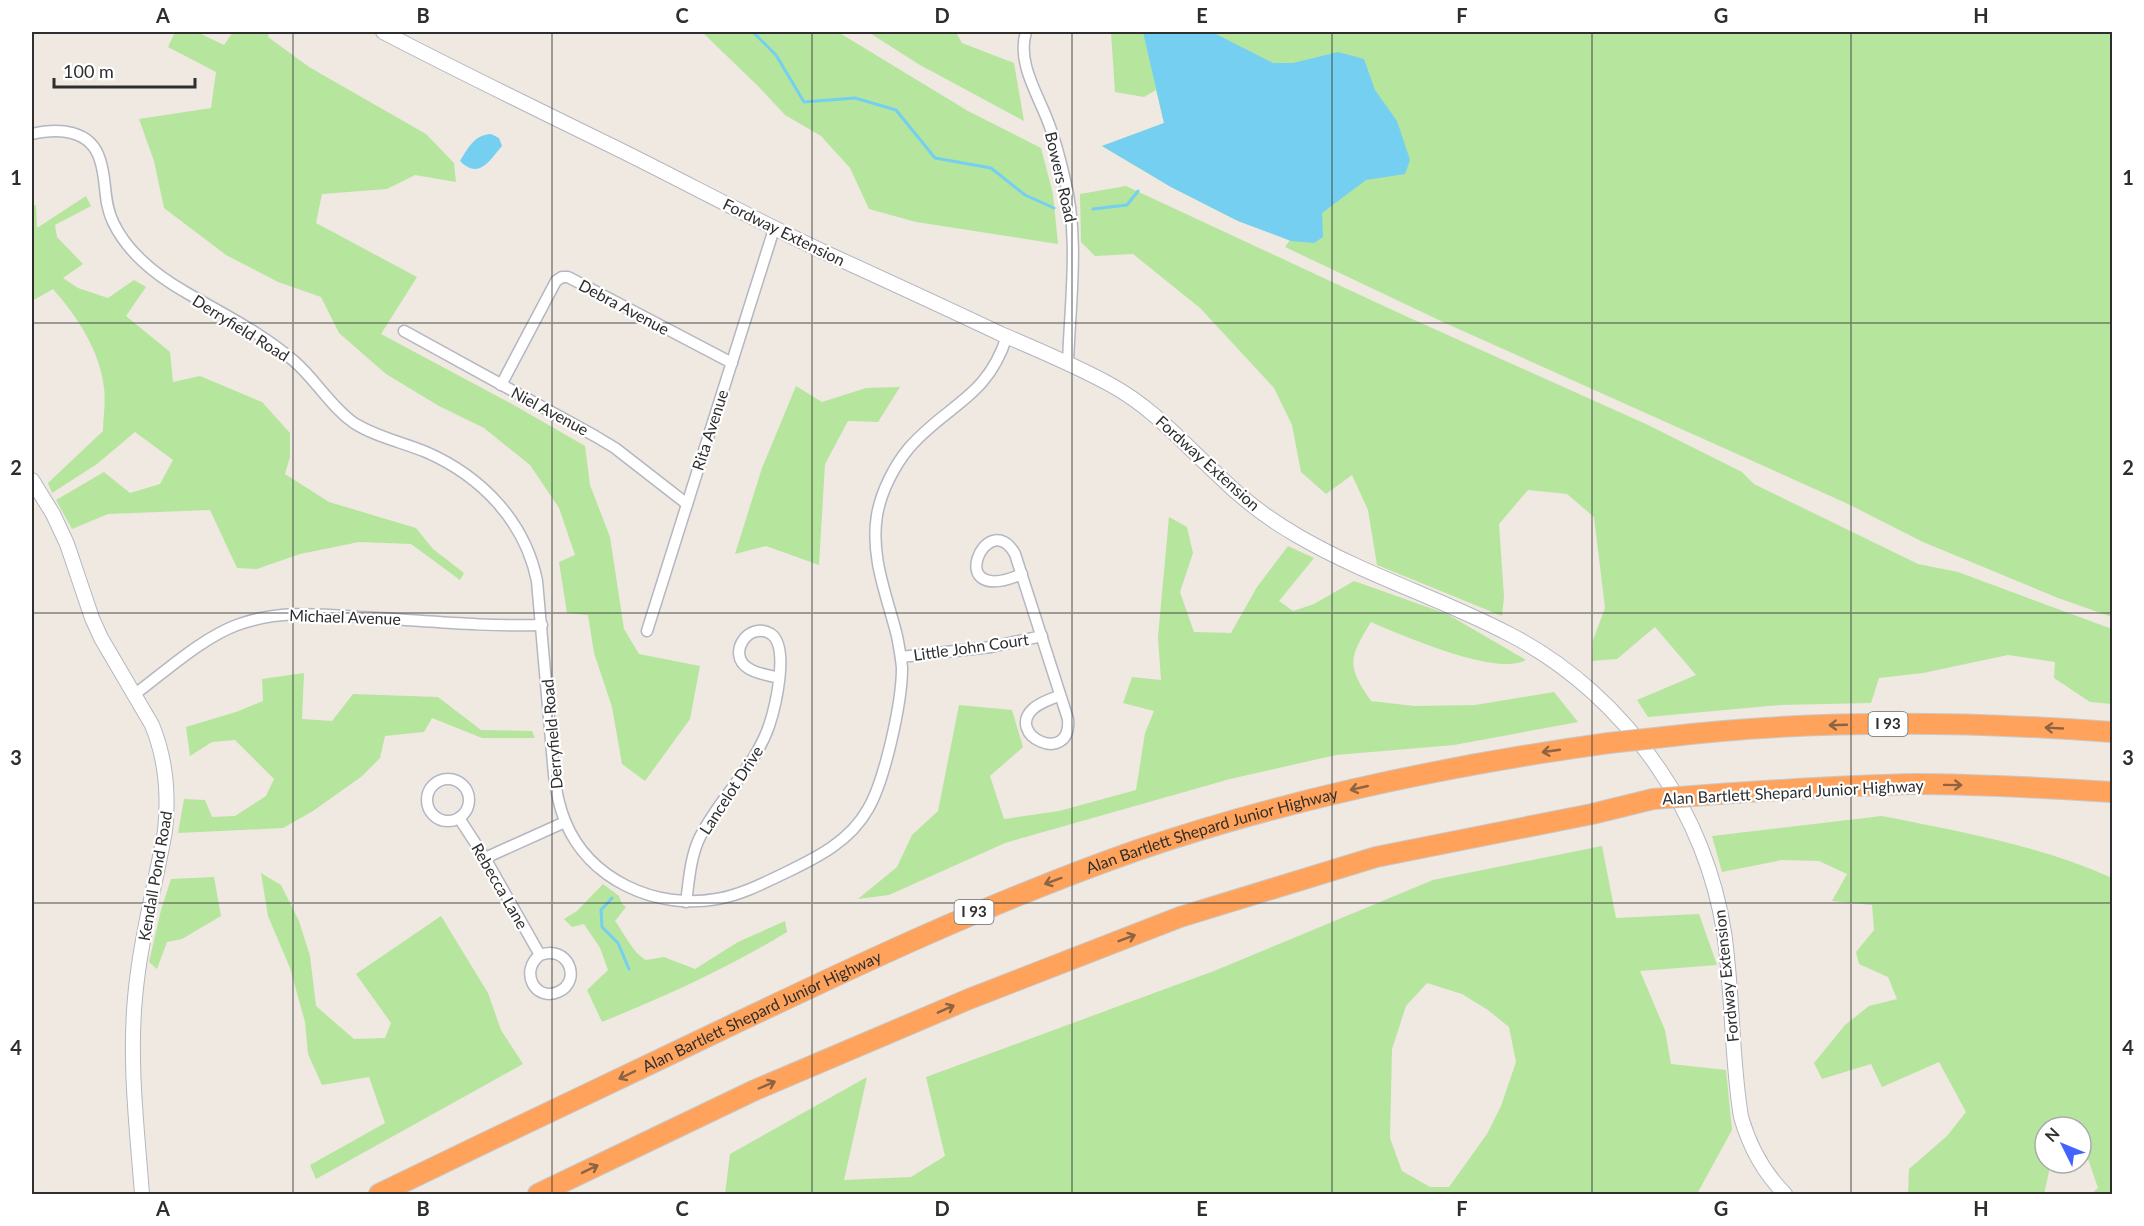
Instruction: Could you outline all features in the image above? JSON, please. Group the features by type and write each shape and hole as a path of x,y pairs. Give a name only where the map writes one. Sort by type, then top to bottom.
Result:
{"highway":[{"name":"Alan Bartlett Shepard Junior Highway","path":"379,1194 890,950 983,909 1077,872 1196,832 1338,793 1470,764 1609,743 1788,727 1888,724 1990,725 2112,732"},
{"name":"Alan Bartlett Shepard Junior Highway","path":"538,1194 755,1090 969,999 1180,917 1377,857 1653,800 1706,795 1805,788 1916,784 2026,786 2112,792"}],"street":[{"name":"Fordway Extension","path":"383,32 774,229 1110,384 1150,411 1238,494 1291,532 1349,563 1480,619 1528,644 1590,689 1629,729 1661,771 1680,803 1701,848 1720,911 1728,965 1737,1095 1741,1117 1747,1138 1761,1167 1785,1194"},
{"name":"Bowers Road","path":"1026,32 1023,40 1023,56 1050,127 1061,165 1074,229 1068,363"},
{"name":"Derryfield Road","path":"32,134 57,130 69,131 88,141 100,159 106,203 113,224 128,246 155,273 275,346 304,370 332,403 356,424 438,458 466,475 490,495 515,525 530,552 537,581 554,775 565,822 591,860 612,877 650,896 686,902 718,899 751,889 808,862 838,843 867,811 880,781 899,697 901,657 877,558 875,537 883,494 892,474 909,448 970,396 985,380 998,360 1006,336"},
{"name":"Rita Avenue","path":"646,631 774,229"},
{"name":"Debra Avenue","path":"501,385 556,281 567,277 732,363"},
{"name":"Niel Avenue","path":"404,331 615,448 687,504"},
{"name":"Kendall Pond Road","path":"32,480 53,514 67,544 101,638 152,724 166,775 165,831 139,965 135,998 133,1064 142,1194"},
{"path":"1022,574 1001,582 988,581 981,576 977,568 977,555 990,543 1003,543 1013,550 1022,574 1068,719 1066,733 1056,742 1047,744 1038,742 1029,732 1027,723 1029,715 1038,705 1060,694"},
{"name":"Michael Avenue","path":"135,694 215,636 235,626 274,615 362,617 503,626 542,625"},
{"name":"Lancelot Drive","path":"686,902 691,862 698,841 759,749 772,715 779,678 780,652 776,639 770,633 761,631 748,634 742,640 739,648 743,664 753,671 779,678"},
{"name":"Little John Court","path":"901,657 991,647 1041,636"},
{"name":"Rebecca Lane","path":"459,818 485,858 540,955"},
{"path":"485,858 565,822"}],"green space":[{"path":"175,32 197,32 224,45 233,32 269,32 268,37 309,67 426,134 454,163 456,182 415,175 387,189 322,194 316,223 417,277 381,334 585,446 590,485 610,537 624,629 639,654 700,666 690,719 645,781 622,764 612,707 594,653 588,615 567,613 559,562 575,555 559,508 530,465 484,428 439,406 386,374 339,333 321,297 278,282 226,255 164,208 154,161 139,119 211,108 216,72 168,47"},
{"path":"702,32 838,32 968,111 1041,148 1053,194 1058,244 916,222 869,209 850,168 821,136 785,115"},
{"path":"868,32 956,32 962,43 1014,63 1024,121 920,65"},
{"path":"1105,32 2112,32 2112,617 2058,598 1923,542 1846,503 1443,322 1285,247 1290,240 1238,221 1171,187 1102,146 1164,123 1156,90 1144,97 1115,92 1111,33"},
{"path":"1126,186 1401,314 1648,425 1742,472 1754,484 1918,564 1958,572 2112,629 2112,704 2090,702 2054,678 2055,662 2008,655 1923,673 1879,678 1871,703 1780,705 1648,717 1637,700 1696,675 1655,627 1617,659 1592,661 1593,640 1605,608 1594,517 1567,494 1528,490 1499,524 1504,597 1502,616 1377,565 1368,510 1352,475 1326,494 1301,472 1292,425 1274,388 1200,308 1133,254 1095,256 1081,242 1080,194"},
{"path":"86,196 91,206 55,225 57,237 83,264 63,278 78,288 108,298 134,280 146,287 126,316 170,352 173,382 200,376 262,402 290,433 290,457 285,474 329,502 416,528 433,549 464,573 460,580 411,544 359,542 300,554 257,569 237,568 210,510 108,514 72,529 56,500 104,472 130,493 160,484 173,460 135,432 97,464 52,493 48,483 103,431 105,393 98,361 79,322 62,299 53,289 32,301 32,206 36,205 37,228"},
{"path":"796,386 822,402 866,388 900,387 878,422 848,421 825,464 819,565 766,546 735,554 762,468"},
{"path":"1169,517 1187,527 1193,553 1180,592 1194,632 1231,633 1257,587 1288,546 1314,558 1279,601 1293,611 1314,604 1354,581 1447,614 1526,660 1512,664 1472,659 1371,622 1358,644 1353,662 1357,679 1371,701 1414,706 1475,705 1554,692 1578,722 1454,745 1336,755 1230,779 1005,843 889,895 858,899 897,867 912,835 938,811 959,705 1012,710 1023,747 990,776 1004,819 1059,811 1136,790 1145,733 1154,711 1123,703 1132,677 1161,680 1158,637"},
{"path":"304,673 302,719 332,721 353,694 438,697 481,730 532,731 535,738 482,738 432,718 424,732 385,736 380,758 361,777 313,811 283,828 178,833 184,799 205,800 212,817 235,816 266,796 274,779 235,740 212,742 190,756 186,727 263,701 262,679"},
{"path":"1882,816 2028,848 2112,878 2112,1194 2091,1194 2098,1188 2093,1173 2093,1115 2033,1115 2033,1175 2048,1175 2044,1194 1908,1194 1909,1169 1947,1136 1966,1112 1939,1062 1882,1087 1871,1064 1822,1079 1814,1063 1845,1025 1869,1006 1897,999 1888,977 1859,964 1856,952 1874,930 1872,905 1832,901 1847,874 1819,861 1782,860 1722,872 1712,836"},
{"path":"1602,846 1616,918 1699,914 1717,965 1640,971 1665,1030 1671,1064 1726,1070 1732,1130 1697,1194 725,1194 730,1154 867,1077 844,1180 911,1177 945,1156 926,1077 1214,971 1433,880","holes":["1427,983 1462,994 1488,1010 1509,1027 1516,1062 1501,1106 1487,1134 1449,1187 1430,1187 1402,1171 1390,1138 1392,1049 1406,1006"]},
{"path":"261,873 281,885 299,921 310,956 316,1006 354,1039 385,1038 391,1023 356,974 441,916 488,993 501,1030 523,1064 316,1179 310,1165 385,1123 369,1077 322,1085 308,1054 305,1022 290,968 268,916"},
{"path":"214,877 221,916 182,939 167,942 157,969 149,962 171,879"},
{"path":"603,884 619,896 626,907 615,921 633,948 646,960 664,957 695,969 738,942 785,921 787,932 696,981 602,1022 587,990 608,970 600,948 584,924 572,927 564,919 577,911"}],"water":[{"path":"1143,32 1212,32 1273,63 1293,63 1338,52 1364,59 1375,90 1397,121 1410,160 1405,174 1366,180 1322,213 1323,237 1314,243 1291,241 1238,221 1171,187 1102,146 1164,123"},
{"path":"491,134 499,138 502,146 488,162 478,169 473,169 460,161 476,140"}],"waterway":[{"path":"753,32 776,55 804,102 855,98 896,110 935,158 991,168 1025,195 1054,208"},
{"path":"1093,209 1127,205 1138,191"},
{"path":"612,898 601,910 602,927 618,943 629,969"}]}
